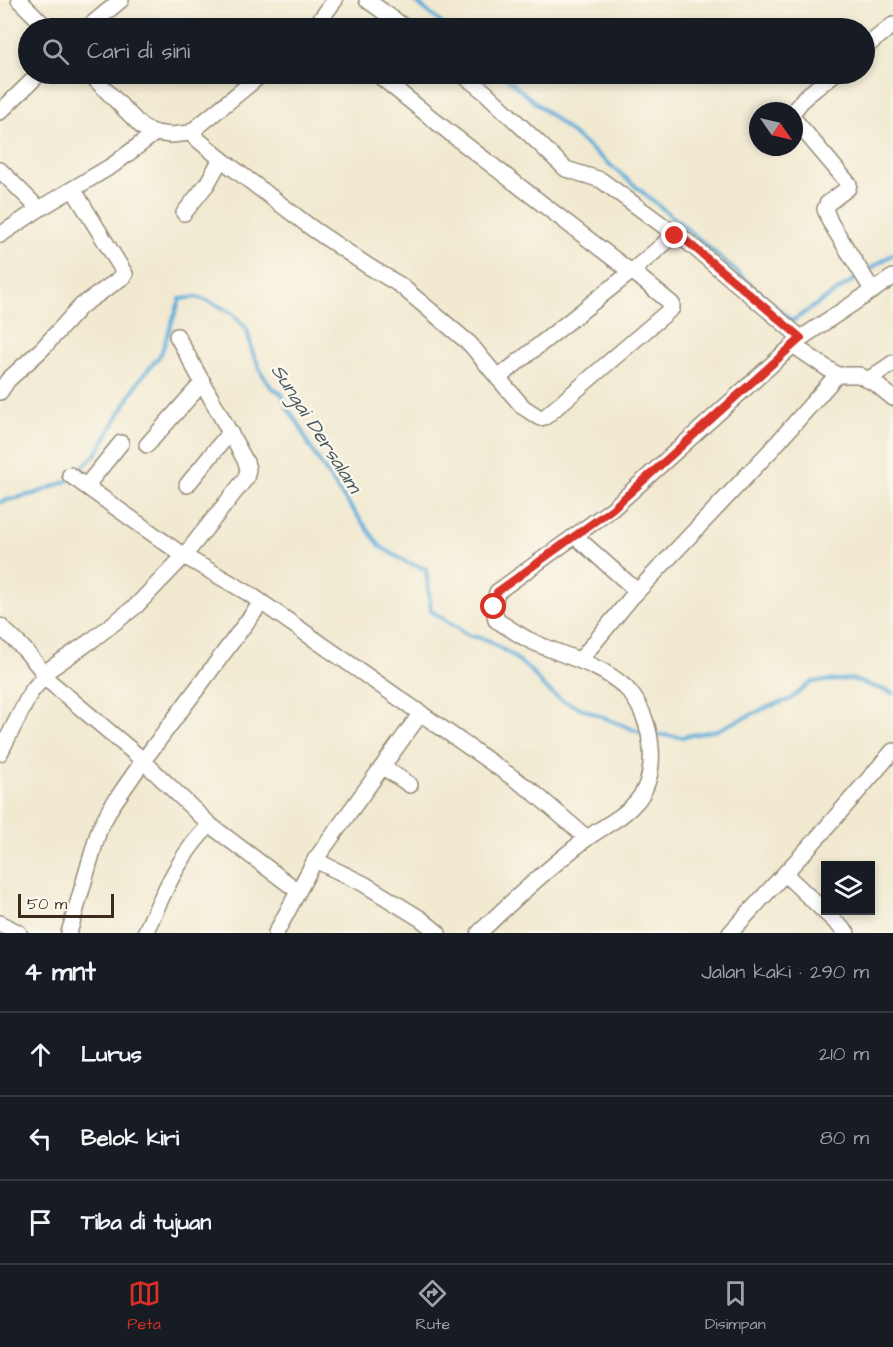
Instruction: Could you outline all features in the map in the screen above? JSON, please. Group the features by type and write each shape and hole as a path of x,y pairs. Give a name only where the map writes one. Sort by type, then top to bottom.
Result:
{"street":[{"path":"19,0 38,18"},
{"path":"99,18 121,0"},
{"path":"322,18 335,0"},
{"path":"367,0 392,18"},
{"path":"875,39 893,25"},
{"path":"0,112 29,84"},
{"path":"100,84 142,127 155,133 171,135 190,133 250,84"},
{"path":"190,133 220,159 313,229 400,285 470,344 526,410 540,418 545,417 672,308 672,303 389,84"},
{"path":"475,84 566,169 601,180 675,236 683,238 797,342 837,375 858,375 893,398"},
{"path":"801,102 822,84"},
{"path":"803,130 849,184 848,188 827,204 825,209 830,222 870,286"},
{"path":"0,235 113,165 155,133"},
{"path":"184,213 207,184 220,159"},
{"path":"0,170 39,209"},
{"path":"0,392 8,380 42,349 81,306 125,274 73,189"},
{"path":"498,378 675,236"},
{"path":"479,933 514,898 587,838 616,820 638,801 646,785 651,766 650,743 642,710 626,688 596,667 528,639 496,620 494,607 497,592 612,509 797,342 870,286 893,278"},
{"path":"0,753 30,692 44,675 136,606 184,556 246,478 248,470 246,462 177,336"},
{"path":"868,380 893,363"},
{"path":"580,660 637,591 772,449 837,375"},
{"path":"147,445 203,382"},
{"path":"187,485 230,432"},
{"path":"86,486 121,443"},
{"path":"70,475 184,556 261,603 532,790 587,838"},
{"path":"575,536 637,591"},
{"path":"69,933 99,830 111,807 261,603"},
{"path":"0,626 24,649 44,675 143,761 210,825 298,891"},
{"path":"276,933 315,860 421,714"},
{"path":"730,933 893,751"},
{"path":"383,767 410,785"},
{"path":"145,933 172,875 198,837 210,825"},
{"path":"315,860 364,884 421,919 438,933"},
{"path":"785,874 847,933"},
{"path":"0,923 19,933"}],"waterway":[{"path":"414,0 435,18"},
{"path":"513,84 699,239 792,321 858,277"},
{"path":"864,273 893,254"},
{"name":"Sungai Dersalam","path":"75,474 96,454 138,382 161,354 180,299 197,297 215,304 233,314 247,329 252,351 262,374 271,387 282,394 308,444 338,490 381,547 406,562 426,569 431,611 468,635 488,640 510,654 561,700 644,733"},
{"name":"Sungai Dersalam","path":"0,502 37,493 70,480"},
{"name":"Sungai Dersalam","path":"652,734 682,737 717,730 789,700 812,682 851,679 893,693"}],"route":[{"path":"494,607 497,592 612,509 801,338 683,238 675,236"}]}
